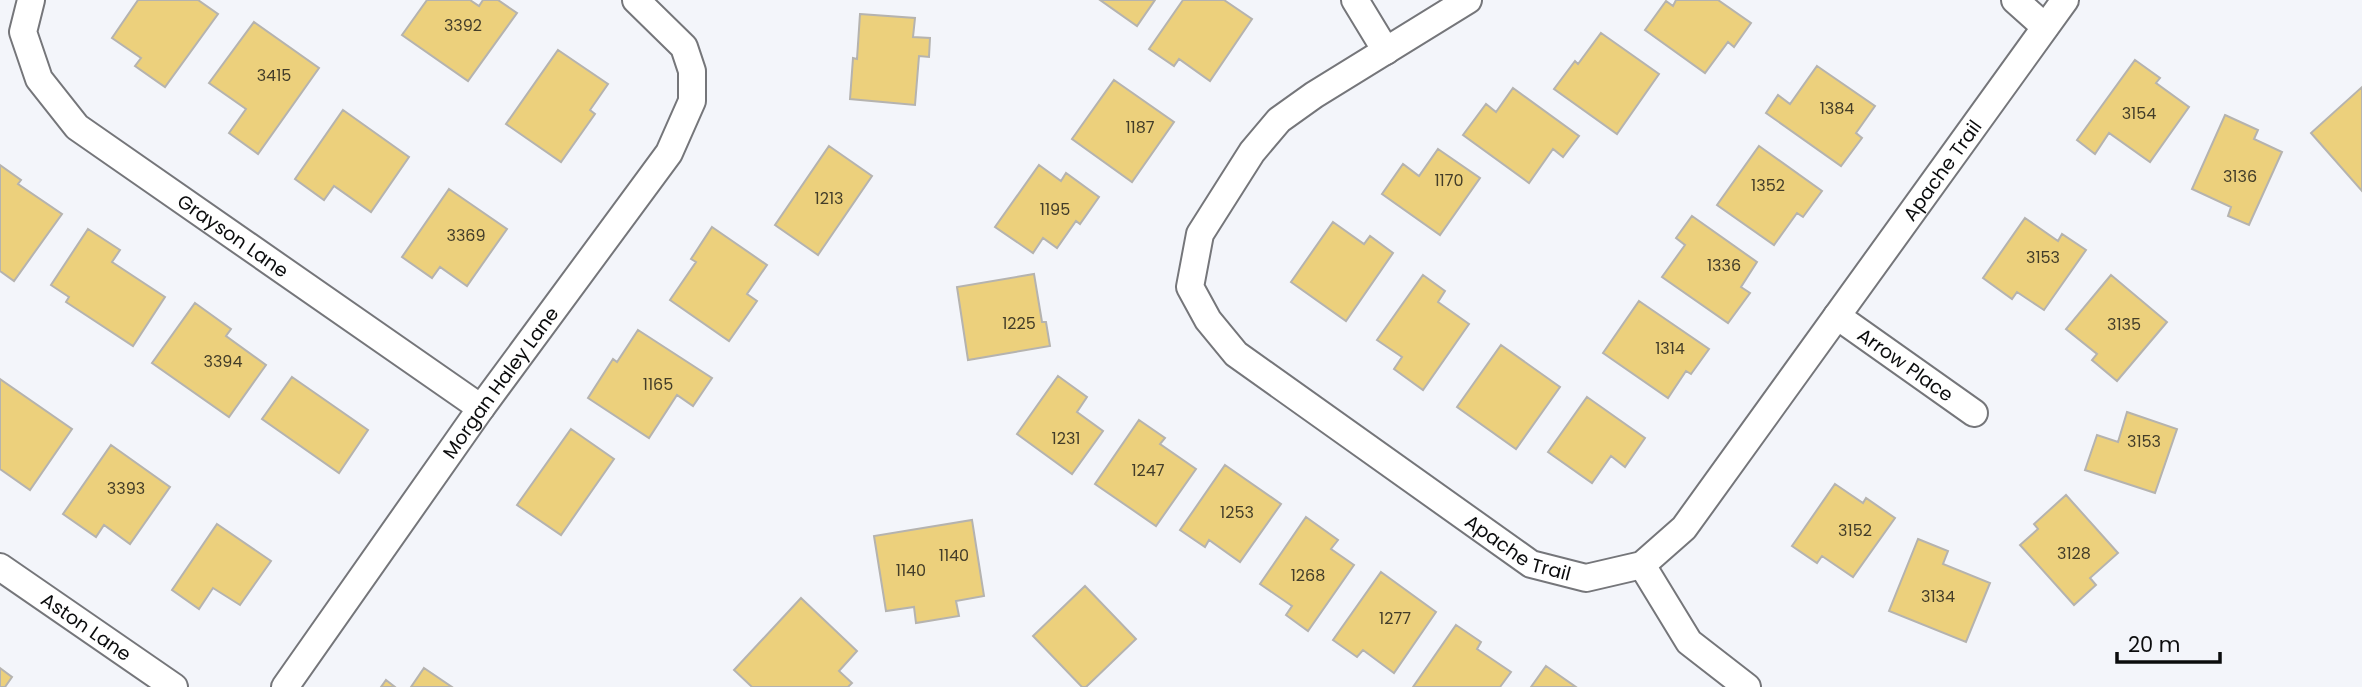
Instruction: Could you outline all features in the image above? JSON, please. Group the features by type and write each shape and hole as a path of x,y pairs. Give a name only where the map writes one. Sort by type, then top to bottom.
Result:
{"street":[{"name":"Grayson Lane","path":"31,0 23,32 39,79 77,127 481,408"},
{"name":"Morgan Haley Lane","path":"285,687 481,408 669,153 692,101 692,71 684,47 636,0"},
{"path":"1355,0 1386,51"},
{"name":"Apache Trail","path":"1468,0 1314,95 1279,120 1252,152 1200,234 1190,288 1208,320 1236,354 1531,564 1586,578 1642,565 1684,528 2064,0"},
{"path":"2015,0 2045,27"},
{"name":"Arrow Place","path":"1837,316 1974,413"},
{"path":"1642,565 1689,642 1747,687"},
{"name":"Aston Lane","path":"0,567 174,687"}],"building":[{"path":"138,0 198,0 218,14 165,87 135,66 141,58 112,38"},
{"path":"427,0 470,0 479,6 483,0 498,0 517,13 468,81 402,35"},
{"path":"1100,0 1155,0 1137,26"},
{"path":"1183,0 1224,0 1252,19 1210,81 1179,59 1174,66 1149,49"},
{"path":"1676,0 1718,0 1751,23 1734,47 1728,42 1705,73 1645,30 1666,1 1673,6"},
{"path":"860,14 915,18 913,37 930,38 929,57 919,56 915,105 850,99 853,58 857,59"},
{"path":"254,22 319,68 258,154 229,133 246,109 209,83"},
{"path":"1601,33 1659,74 1617,134 1554,89 1575,61 1578,64"},
{"path":"558,50 608,84 590,110 595,114 561,162 506,124"},
{"path":"2135,60 2160,78 2156,83 2189,107 2150,162 2109,133 2095,154 2077,140"},
{"path":"1817,66 1875,106 1856,133 1862,138 1841,166 1766,113 1778,95 1790,104"},
{"path":"1114,80 1174,122 1132,182 1072,139"},
{"path":"2362,87 2362,191 2311,133"},
{"path":"1513,88 1579,136 1563,157 1553,149 1529,183 1463,135 1486,104 1496,112"},
{"path":"343,110 409,157 371,212 334,186 324,200 295,179"},
{"path":"2225,115 2258,130 2254,139 2282,152 2249,225 2228,216 2231,207 2192,189"},
{"path":"829,146 872,176 818,255 775,225"},
{"path":"1759,146 1822,191 1803,217 1797,213 1774,245 1717,205"},
{"path":"1438,149 1480,178 1440,235 1382,194 1403,164 1419,176"},
{"path":"0,165 21,180 18,184 62,214 14,281 0,271"},
{"path":"1039,165 1061,181 1066,173 1099,197 1080,224 1076,221 1057,248 1043,238 1033,253 995,227"},
{"path":"449,189 507,229 467,286 440,267 432,278 402,257"},
{"path":"1692,216 1757,262 1741,287 1750,293 1728,323 1662,277 1685,245 1676,238"},
{"path":"2025,218 2058,241 2062,234 2086,250 2044,310 2017,292 2012,299 1983,278"},
{"path":"1333,222 1364,244 1370,236 1393,253 1346,321 1291,282"},
{"path":"712,227 767,265 747,294 757,301 729,341 670,300 696,262 691,259"},
{"path":"88,229 120,250 112,262 165,297 133,346 66,302 69,297 51,285"},
{"path":"1034,274 1042,322 1046,322 1050,346 968,360 957,287"},
{"path":"1423,275 1445,291 1438,302 1469,324 1423,390 1394,369 1402,357 1377,340"},
{"path":"2111,275 2167,322 2117,381 2092,360 2097,354 2066,329"},
{"path":"1639,301 1709,349 1691,374 1686,371 1668,398 1603,353"},
{"path":"195,303 231,329 226,336 266,365 229,417 152,363"},
{"path":"638,330 712,378 693,406 677,395 649,438 588,398 613,359 617,362"},
{"path":"1501,345 1560,387 1516,449 1457,407"},
{"path":"1058,376 1087,397 1077,412 1103,431 1072,474 1017,434"},
{"path":"292,377 368,430 339,473 262,419"},
{"path":"0,379 72,429 30,490 0,469"},
{"path":"1587,397 1645,438 1625,467 1611,456 1592,483 1548,452"},
{"path":"2127,412 2177,429 2155,493 2085,470 2097,435 2118,442"},
{"path":"1139,420 1165,438 1160,444 1196,469 1156,526 1095,484"},
{"path":"571,429 614,459 561,535 517,505"},
{"path":"111,445 170,487 130,544 104,525 96,537 63,514"},
{"path":"1225,465 1281,504 1240,562 1209,540 1205,547 1180,530"},
{"path":"1835,484 1863,503 1866,498 1895,518 1853,577 1822,556 1817,563 1792,546"},
{"path":"2066,495 2118,553 2090,578 2096,585 2074,605 2020,545 2038,529 2034,524"},
{"path":"1306,517 1338,540 1331,549 1354,565 1308,631 1286,615 1292,606 1260,584"},
{"path":"972,520 984,596 956,601 959,616 916,623 914,607 886,611 874,536"},
{"path":"217,524 271,561 240,605 213,588 199,609 172,590"},
{"path":"1918,539 1948,551 1943,564 1990,583 1966,642 1889,611"},
{"path":"1381,572 1436,612 1394,673 1363,650 1357,657 1333,640"},
{"path":"1085,586 1136,639 1086,687 1082,687 1033,636"},
{"path":"801,598 857,651 839,671 852,683 848,687 752,687 734,670"},
{"path":"1456,625 1481,642 1477,649 1511,672 1500,687 1413,687"},
{"path":"1546,666 1576,687 1531,687"},
{"path":"0,668 12,677 5,687 0,687"},
{"path":"424,668 452,687 411,687"},
{"path":"386,680 395,687 381,687"}]}
